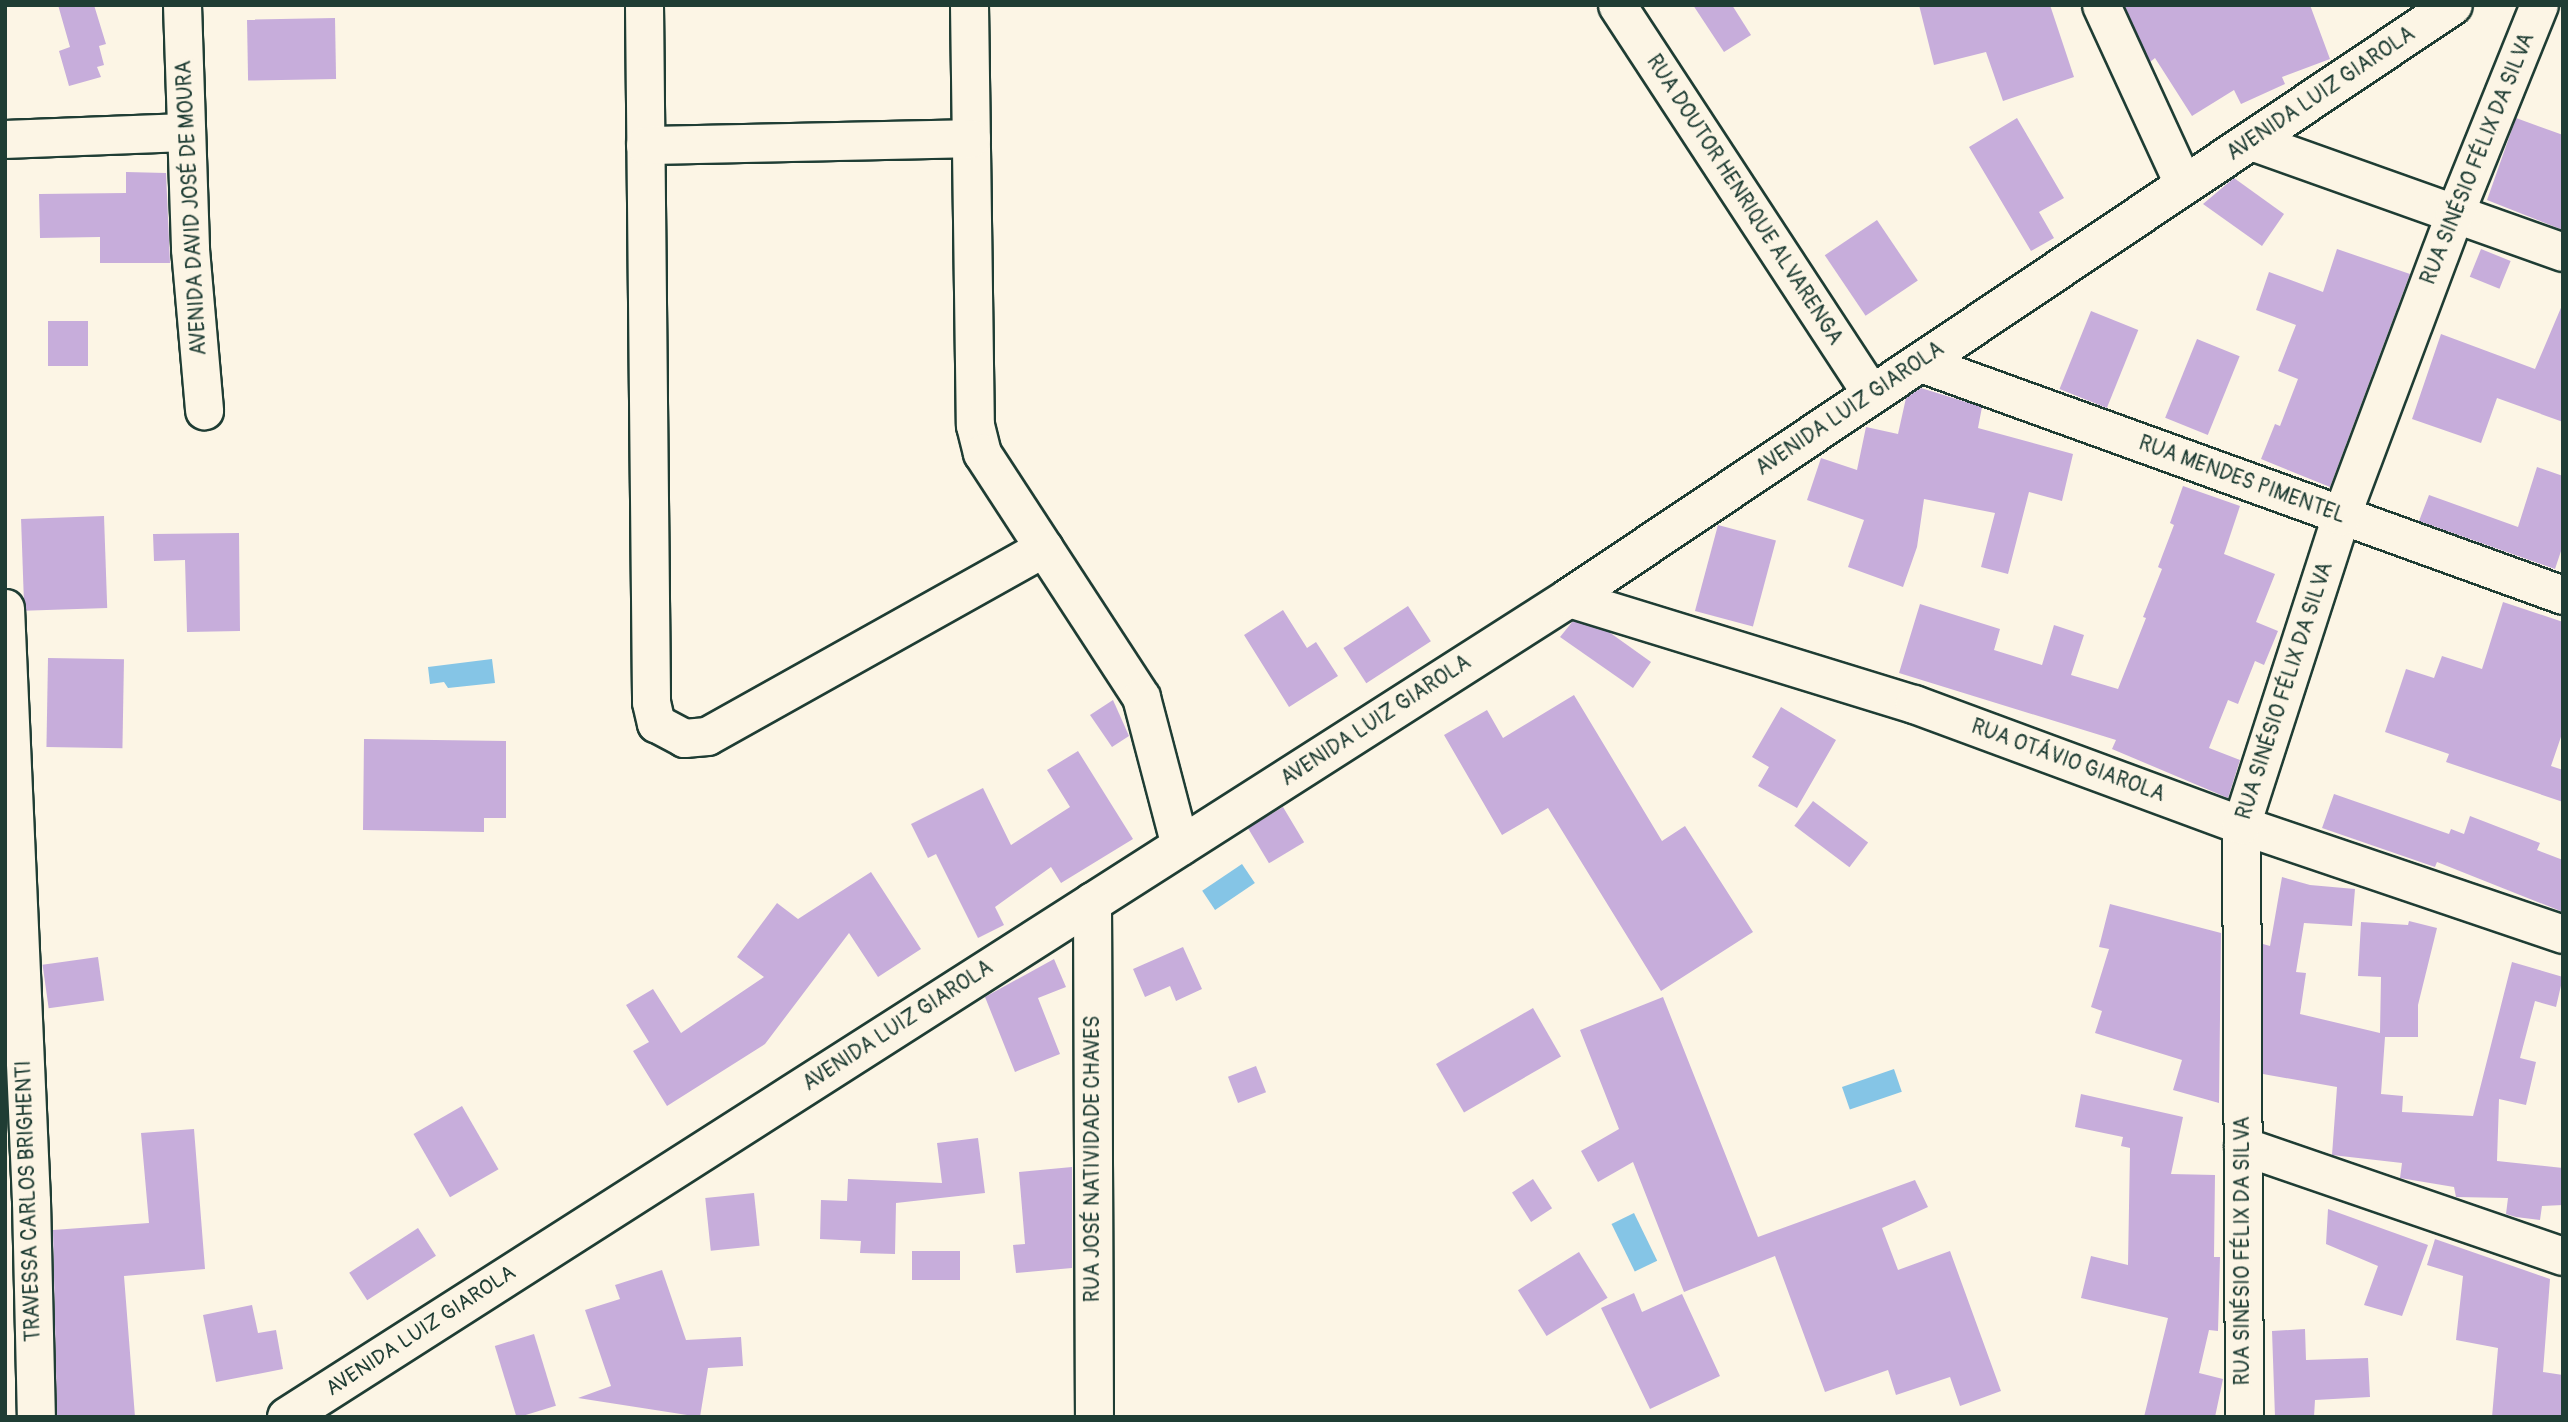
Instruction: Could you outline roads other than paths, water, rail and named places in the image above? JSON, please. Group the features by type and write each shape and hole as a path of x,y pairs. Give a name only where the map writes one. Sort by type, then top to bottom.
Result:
{"street":[{"name":"AVENIDA DAVID JOSÉ DE MOURA","path":"181,5 186,132 204,410"},
{"path":"644,5 651,702 656,723 670,735 684,738 707,736 1044,548"},
{"path":"969,5 975,425 982,453 1141,697 1180,846"},
{"name":"RUA DOUTOR HENRIQUE ALVARENGA","path":"1617,5 1872,394"},
{"path":"2101,5 2183,183"},
{"name":"AVENIDA LUIZ GIAROLA","path":"287,1417 1569,598 1921,363 2183,183 2254,142 2453,5"},
{"name":"RUA SINÉSIO FÉLIX DA SILVA","path":"2244,1417 2241,825 2341,516 2454,215 2539,5"},
{"path":"5,139 186,132"},
{"path":"645,145 971,138"},
{"path":"2254,142 2563,252"},
{"name":"RUA MENDES PIMENTEL","path":"1921,363 2563,595"},
{"name":"RUA OTÁVIO GIAROLA","path":"1569,598 1914,705 2241,825 2563,934"},
{"name":"TRAVESSA CARLOS BRIGHENTI","path":"5,608 31,1201 36,1417"},
{"name":"RUA JOSÉ NATIVIDADE CHAVES","path":"1092,901 1094,1417"},
{"path":"2243,1146 2563,1256"}],"water":[{"path":"492,659 495,683 448,688 444,682 430,684 428,667"},
{"path":"1242,864 1255,883 1215,910 1202,891"},
{"path":"1894,1069 1902,1092 1850,1110 1842,1087"},
{"path":"1634,1213 1657,1261 1635,1272 1612,1224"}]}
